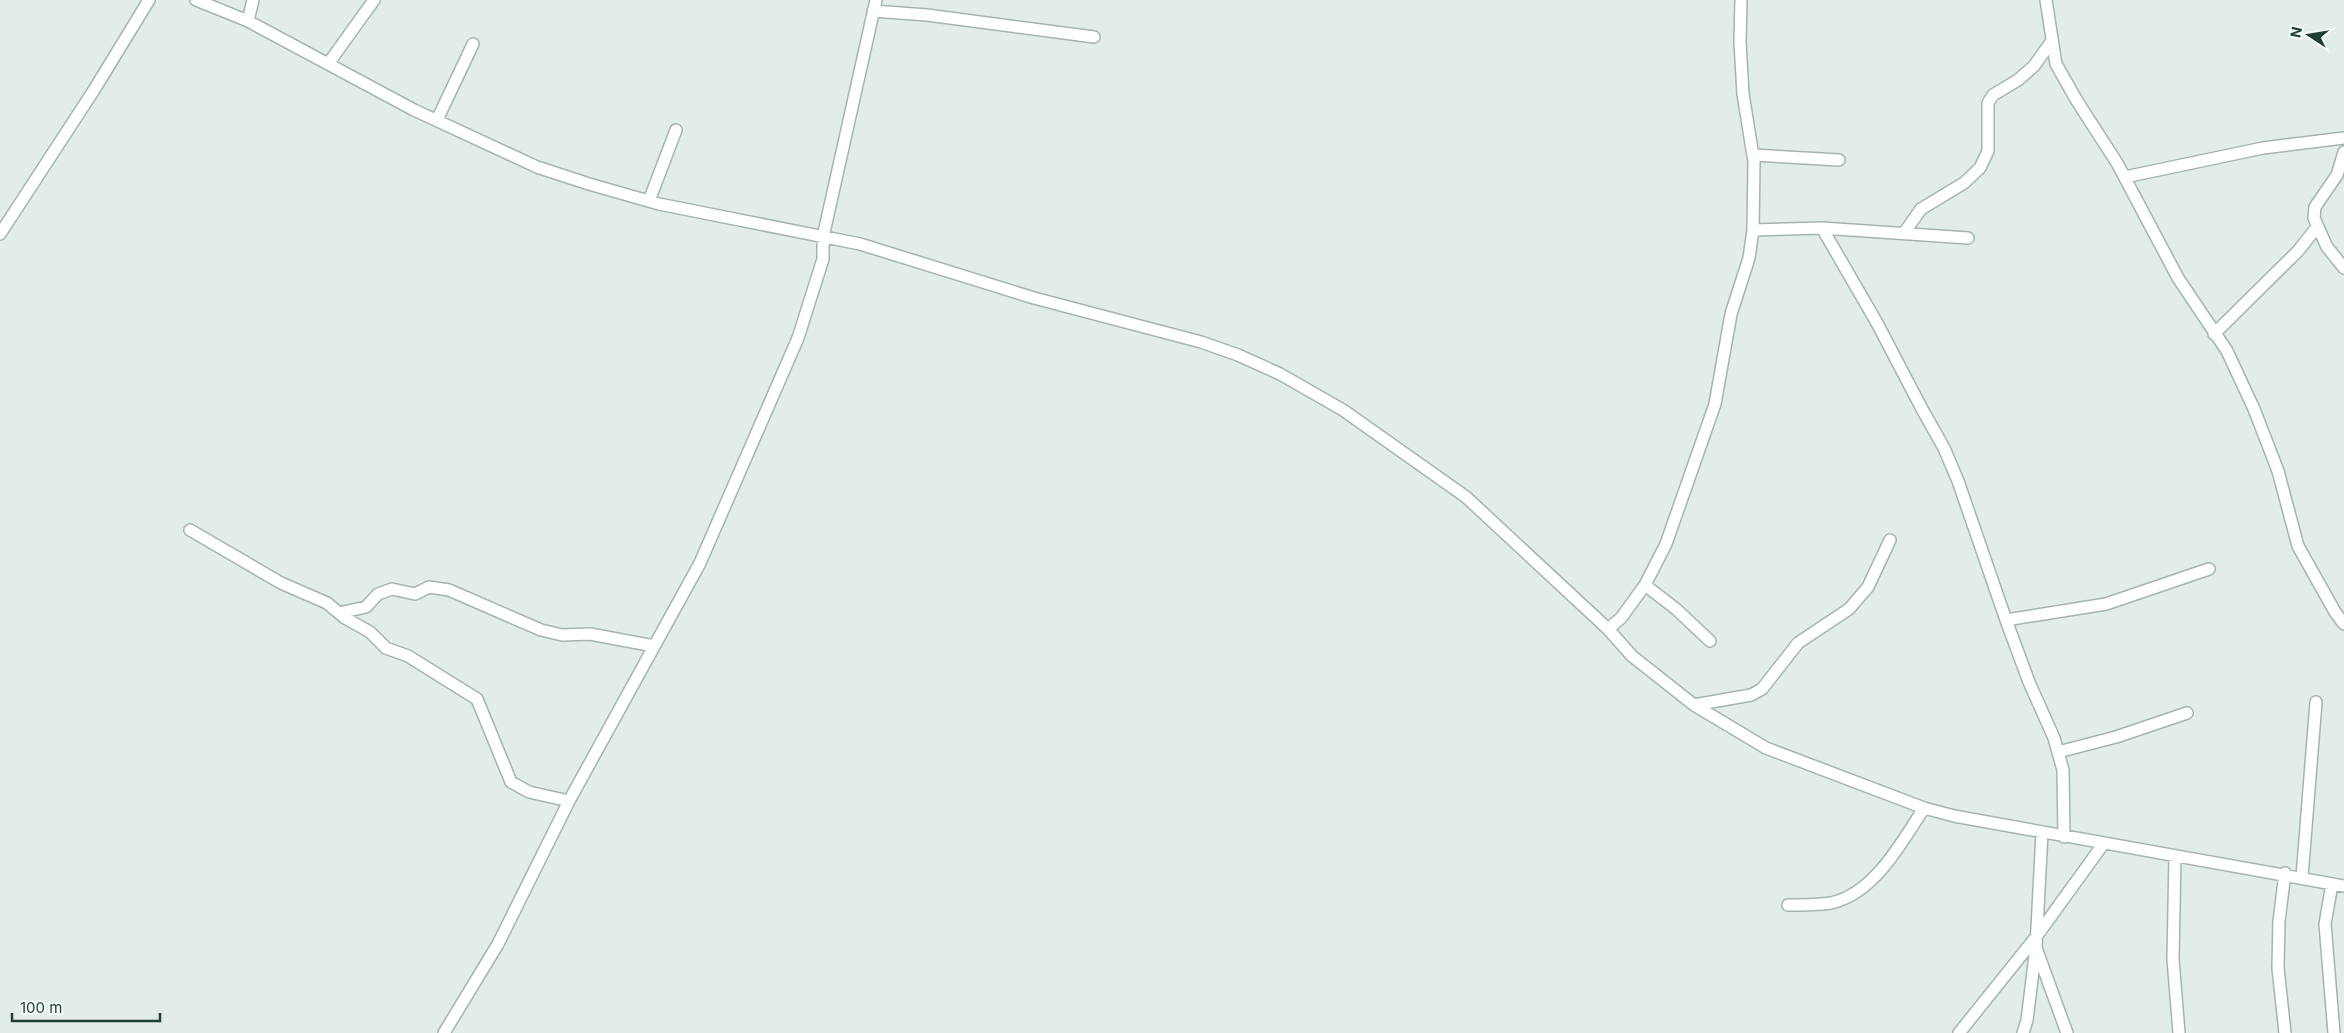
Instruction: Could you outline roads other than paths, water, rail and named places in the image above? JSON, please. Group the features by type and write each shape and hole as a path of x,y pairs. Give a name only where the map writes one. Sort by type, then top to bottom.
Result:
{"street":[{"path":"0,234 94,90 149,0"},
{"path":"196,0 248,21 437,120 537,167 649,201 860,244 1034,298 1201,342 1238,355 1280,374 1342,410 1466,498 1608,629 1632,656 1694,705 1766,748 1924,808 1954,816 2064,837 2302,877 2338,885 2325,924 2334,1033"},
{"path":"248,21 253,0"},
{"path":"328,64 374,0"},
{"path":"1608,629 1621,618 1645,585 1666,544 1715,404 1731,314 1749,258 1753,230 1752,155 1744,94 1740,42 1741,0"},
{"path":"2046,0 2056,64 2125,176 2178,278 2227,351 2254,409 2278,471 2298,546 2335,612 2344,624"},
{"path":"444,1033 498,944 569,801 700,563 798,338 823,259 823,237 874,6 927,15 1094,37"},
{"path":"1904,233 1921,209 1964,183 1980,168 1988,150 1988,103 1993,96 2018,80 2034,66 2052,42"},
{"path":"437,120 473,44"},
{"path":"649,201 676,130"},
{"path":"2125,176 2263,148 2344,138"},
{"path":"2344,152 2337,175 2315,207 2314,218 2327,247 2344,268"},
{"path":"1752,155 1839,160"},
{"path":"2214,334 2292,257 2317,227"},
{"path":"1753,230 1822,228 1968,238"},
{"path":"1822,228 1877,322 1944,448 1958,481 2006,620 2058,752 2063,770 2064,837"},
{"path":"190,530 281,583 327,603 339,613 370,632 386,648 408,656 478,699 510,782 529,792 569,801"},
{"path":"1694,705 1751,695 1762,689 1798,643 1849,609 1868,587 1890,540"},
{"path":"2006,620 2106,604 2209,569"},
{"path":"1645,585 1676,609 1710,641"},
{"path":"339,613 366,607 378,594 392,589 415,594 429,587 449,590 542,630 562,634 590,634 654,646"},
{"path":"2302,877 2316,702"},
{"path":"2058,752 2116,737 2186,713"},
{"path":"1788,905 1831,902 1850,896 1876,874 1888,860 1924,808"},
{"path":"2023,1033 2027,1020 2036,942 2042,833"},
{"path":"1959,1033 2036,942 2104,843"},
{"path":"2175,856 2173,960 2180,1033"},
{"path":"2285,874 2279,921 2278,968 2285,1033"},
{"path":"2036,942 2065,1029"}]}
